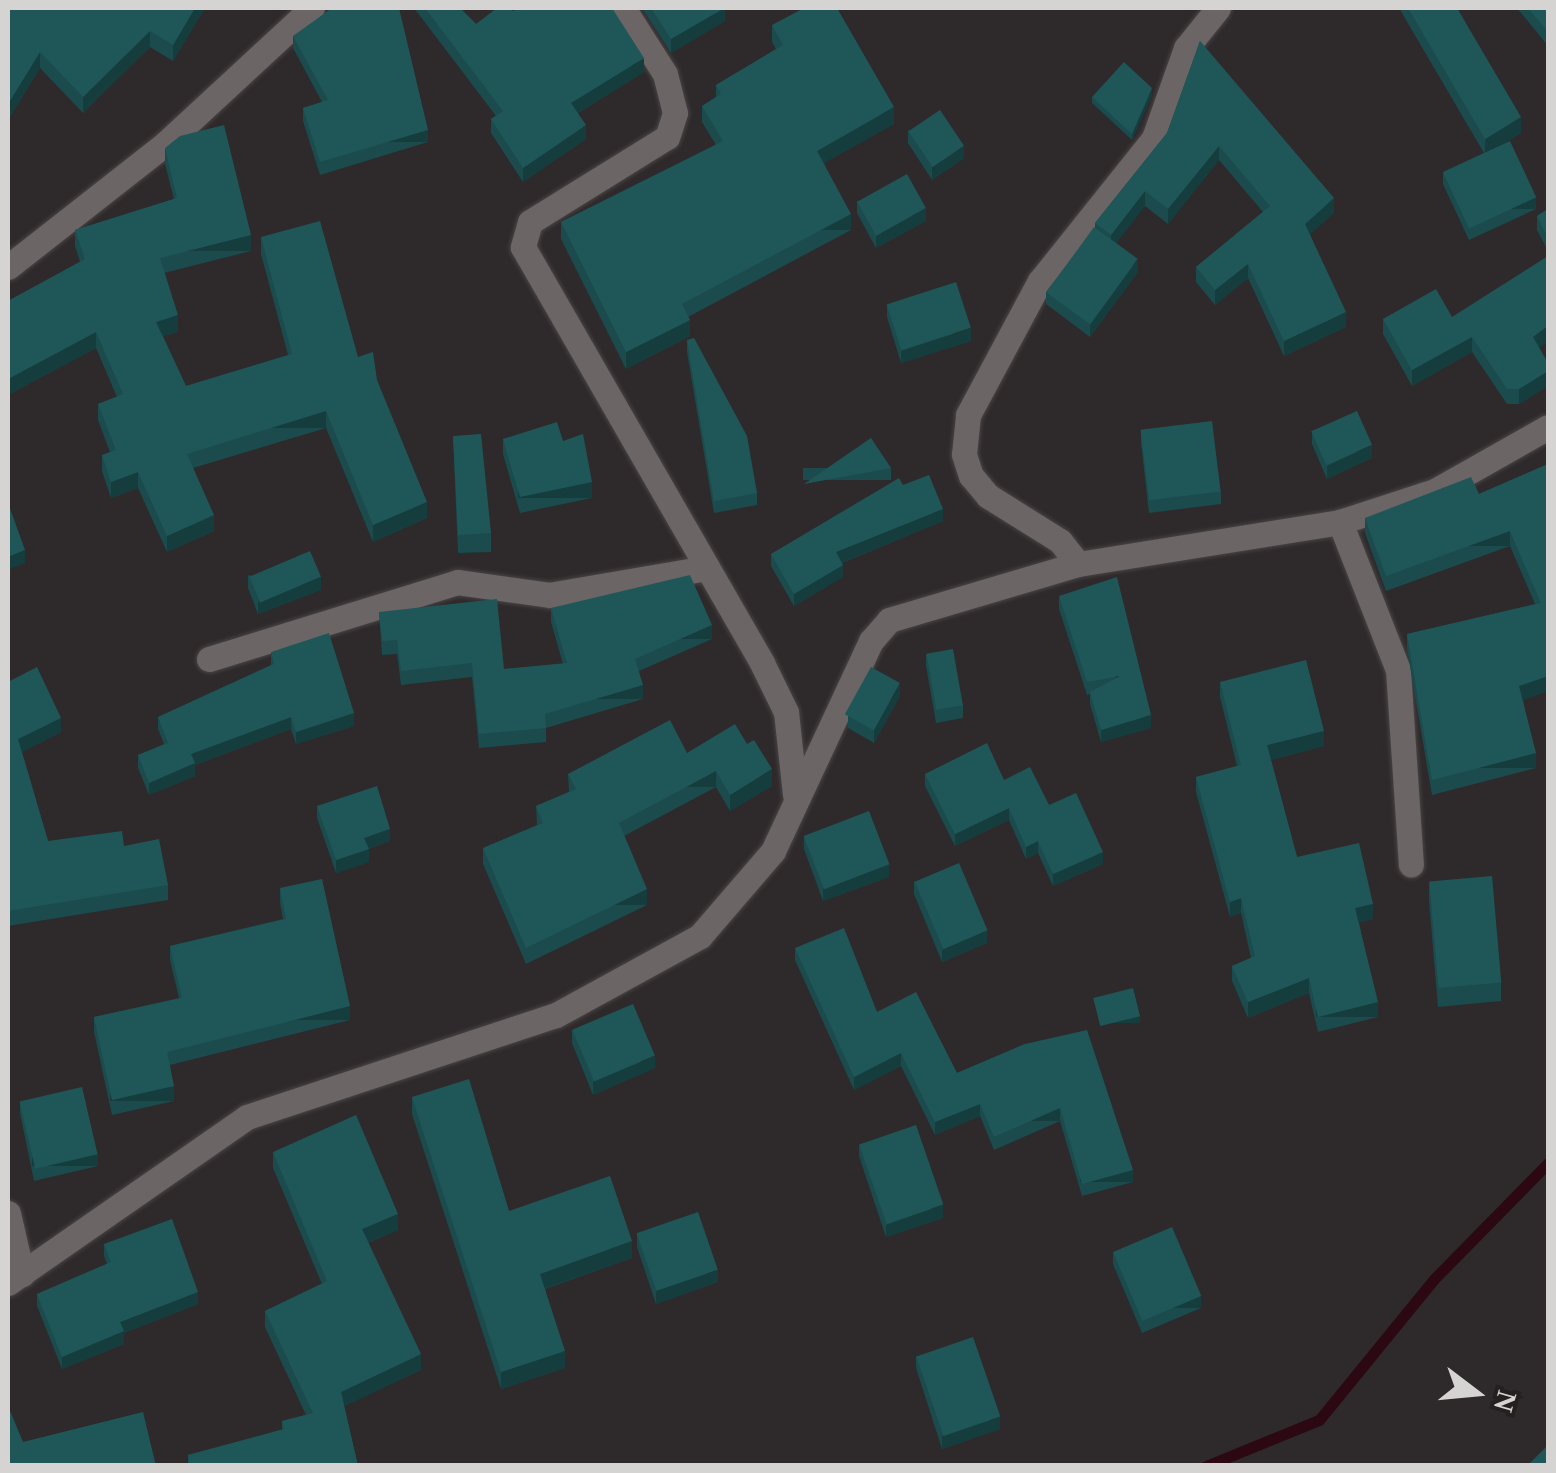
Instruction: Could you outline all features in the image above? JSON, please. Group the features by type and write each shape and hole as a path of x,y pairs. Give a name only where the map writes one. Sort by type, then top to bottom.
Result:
{"street":[{"path":"8,267 166,143 312,8"},
{"path":"624,8 666,74 675,113 667,137 530,222 523,247 786,712 795,795"},
{"path":"1078,564 1032,518 988,496 972,476 964,454 968,415 1040,281 1154,138 1186,48 1218,8"},
{"path":"8,1213 15,1278 247,1118 556,1015 700,936 772,851 870,641 889,620 1078,564 1340,522 1435,491 1548,427"},
{"path":"1340,522 1398,670 1411,864"},
{"path":"209,659 458,582 549,594 708,568"}],"building":[{"path":"8,8 195,8 173,45 150,31 83,97 40,52 8,104"},
{"path":"332,8 399,8 428,130 320,162 303,108 328,100 293,36"},
{"path":"425,8 460,8 476,24 497,8 612,8 644,58 571,103 586,125 523,168 491,119 503,111"},
{"path":"651,8 724,8 671,39"},
{"path":"804,8 837,8 894,107 817,151 851,214 682,304 690,320 626,352 561,222 723,141 702,106 721,94 716,85 783,45 772,25"},
{"path":"1408,8 1457,8 1521,117 1485,139"},
{"path":"1528,8 1548,8 1548,32"},
{"path":"1200,41 1334,198 1305,224 1346,312 1284,341 1248,264 1215,290 1196,267 1270,206 1219,146 1168,209 1145,191 1111,235 1095,223 1167,133"},
{"path":"1124,62 1152,88 1132,134 1092,97"},
{"path":"940,110 964,146 933,167 908,131"},
{"path":"224,125 251,235 160,258 178,315 156,322 186,386 292,354 261,237 320,221 358,357 373,352 377,380 427,502 373,525 326,411 187,454 214,515 167,536 138,472 111,482 102,455 116,450 98,404 123,394 96,332 8,379 8,301 85,259 75,230 177,198 165,148 180,136"},
{"path":"1510,141 1536,197 1469,228 1443,172"},
{"path":"907,174 926,208 876,236 857,202"},
{"path":"1548,209 1548,238 1537,216"},
{"path":"1094,227 1138,259 1090,324 1046,293"},
{"path":"1548,256 1548,326 1533,337 1548,363 1548,371 1519,389 1507,389 1472,337 1412,370 1383,319 1436,289 1452,317"},
{"path":"956,282 971,328 901,350 887,305"},
{"path":"694,338 747,436 757,493 714,501 687,340"},
{"path":"1357,411 1372,445 1326,465 1311,431"},
{"path":"1212,421 1221,491 1149,500 1141,430"},
{"path":"557,422 563,441 583,434 592,482 520,497 503,439"},
{"path":"481,434 491,533 458,535 453,436"},
{"path":"871,438 891,468 804,484"},
{"path":"1548,464 1548,676 1519,686 1536,753 1432,780 1407,634 1541,603 1510,531 1386,576 1365,518 1471,477 1479,494"},
{"path":"929,475 943,509 836,552 843,565 794,594 771,554 899,478 903,485"},
{"path":"8,503 25,550 8,557"},
{"path":"310,551 321,577 260,603 249,577"},
{"path":"690,575 712,625 635,659 643,685 545,714 546,728 479,734 472,663 401,671 397,640 382,641 379,612 497,599 504,669 567,663 551,608"},
{"path":"1117,577 1151,715 1101,730 1090,692 1120,676 1087,682 1059,596"},
{"path":"329,633 354,713 296,732 291,717 191,754 195,763 149,783 138,755 168,743 158,717 274,664 271,652"},
{"path":"953,649 963,705 936,710 926,654"},
{"path":"1306,660 1324,731 1267,745 1297,857 1359,843 1373,904 1355,908 1378,1002 1318,1017 1309,978 1248,1002 1232,966 1255,956 1241,898 1230,902 1196,777 1241,765 1220,682"},
{"path":"37,667 61,718 18,739 48,841 122,831 124,846 159,839 168,885 8,911 8,682"},
{"path":"871,667 900,683 874,730 845,714"},
{"path":"670,720 687,753 735,724 747,744 754,740 772,769 730,795 716,771 619,823 647,889 526,948 483,848 543,823 536,806 576,789 568,774"},
{"path":"987,743 1004,780 1030,767 1049,805 1076,793 1103,852 1053,874 1038,841 1026,847 1009,808 955,834 925,774"},
{"path":"377,786 390,829 364,838 369,849 336,860 317,806"},
{"path":"869,811 889,864 824,889 804,836"},
{"path":"959,863 988,930 943,949 915,882"},
{"path":"1492,876 1501,983 1439,988 1429,881"},
{"path":"322,879 350,1006 167,1052 174,1086 112,1100 94,1017 182,998 170,946 286,919 280,888"},
{"path":"844,928 877,1012 916,992 957,1073 1025,1044 1087,1030 1133,1170 1082,1184 1060,1108 994,1137 980,1104 935,1122 901,1053 854,1077 795,948"},
{"path":"1133,988 1140,1016 1100,1026 1093,998"},
{"path":"633,1004 655,1056 594,1081 572,1030"},
{"path":"469,1079 509,1211 610,1176 632,1241 540,1274 565,1351 501,1372 412,1097"},
{"path":"82,1087 98,1154 35,1169 20,1101"},
{"path":"356,1115 398,1214 362,1229 421,1354 341,1392 358,1466 190,1466 188,1455 284,1429 282,1421 313,1413 265,1311 327,1281 273,1152"},
{"path":"916,1125 943,1204 887,1224 859,1145"},
{"path":"698,1212 718,1270 656,1291 637,1233"},
{"path":"172,1219 198,1292 120,1322 124,1331 62,1357 37,1294 111,1262 104,1244"},
{"path":"1172,1227 1201,1296 1142,1321 1113,1252"},
{"path":"973,1337 1000,1416 944,1436 916,1357"},
{"path":"8,1406 23,1442 143,1412 156,1466 8,1466"},
{"path":"1548,1445 1548,1466 1527,1466"}],"waterway":[{"path":"1206,1466 1319,1420 1434,1279 1548,1163"}]}
